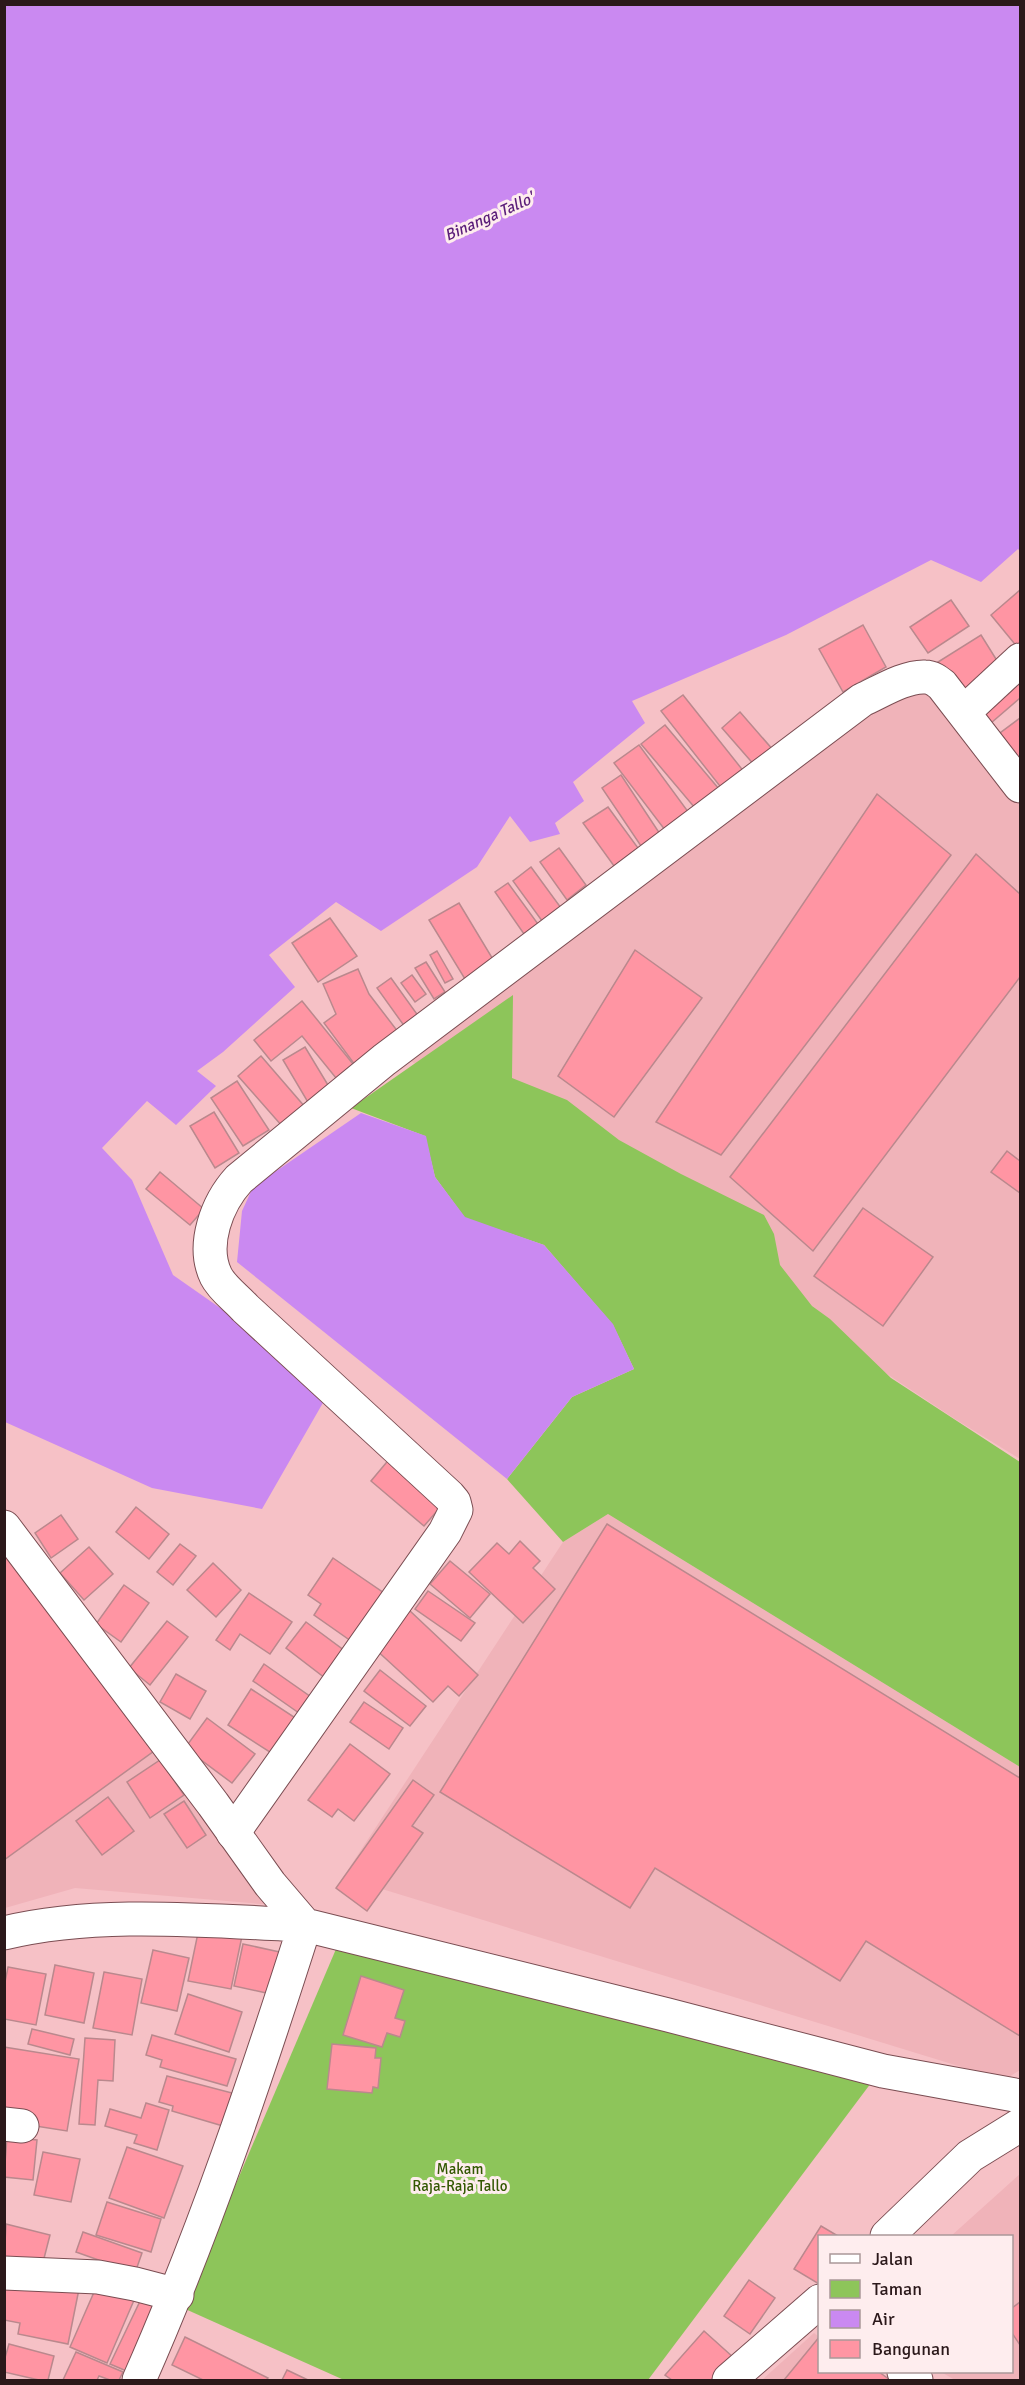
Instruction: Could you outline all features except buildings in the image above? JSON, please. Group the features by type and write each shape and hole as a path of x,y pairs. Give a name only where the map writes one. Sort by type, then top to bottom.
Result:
{"street":[{"path":"964,712 1020,660"},
{"path":"233,1833 446,1532 456,1510 449,1496 245,1308 219,1280 211,1261 211,1239 216,1219 230,1189 384,1060 862,700 906,681 927,677 942,685 1020,786"},
{"path":"4,1527 270,1884 305,1925"},
{"path":"4,1933 78,1920 305,1925 646,2009 883,2071 1020,2096"},
{"path":"139,2380 177,2295 280,2004 305,1925"},
{"path":"888,2235 970,2156 1020,2125"},
{"path":"4,2273 98,2277 177,2295"},
{"path":"729,2380 818,2304"}],"shaded area":[{"path":"933,667 1020,770 1020,1459 955,1419 456,1089 391,1049"},
{"path":"4,1511 289,1884 272,1905 75,1888 5,1908"},
{"path":"608,1514 1020,1767 1020,2070 1004,2080 382,1889 336,1888 563,1542"},
{"path":"1020,2174 1020,2380 955,2380 943,2373 1013,2373 1013,2235 952,2235"},
{"path":"814,2333 818,2336 818,2373 873,2373 885,2380 762,2380"}],"green space":[{"path":"513,995 512,1078 567,1100 619,1140 764,1215 774,1234 780,1265 812,1306 830,1319 891,1378 1020,1462 1020,1767 608,1514 563,1542 507,1479 572,1397 634,1369 613,1325 544,1245 465,1218 435,1177 425,1136 351,1108"},
{"name":"Makam Raja-Raja Tallo","path":"342,1935 874,2079 648,2380 344,2380 183,2308"}],"water":[{"name":"Binanga Tallo'","path":"5,5 1020,5 1020,551 1018,549 981,582 931,560 786,635 632,701 645,723 573,782 584,801 555,823 560,834 530,842 510,816 477,867 381,931 336,902 269,955 295,987 223,1052 197,1071 216,1086 176,1125 147,1101 102,1148 132,1180 173,1275 259,1335 324,1401 262,1509 152,1488 5,1422"},
{"path":"361,1113 426,1136 435,1177 465,1217 544,1245 613,1324 634,1369 572,1397 507,1479 237,1262 242,1211 253,1187"}]}
